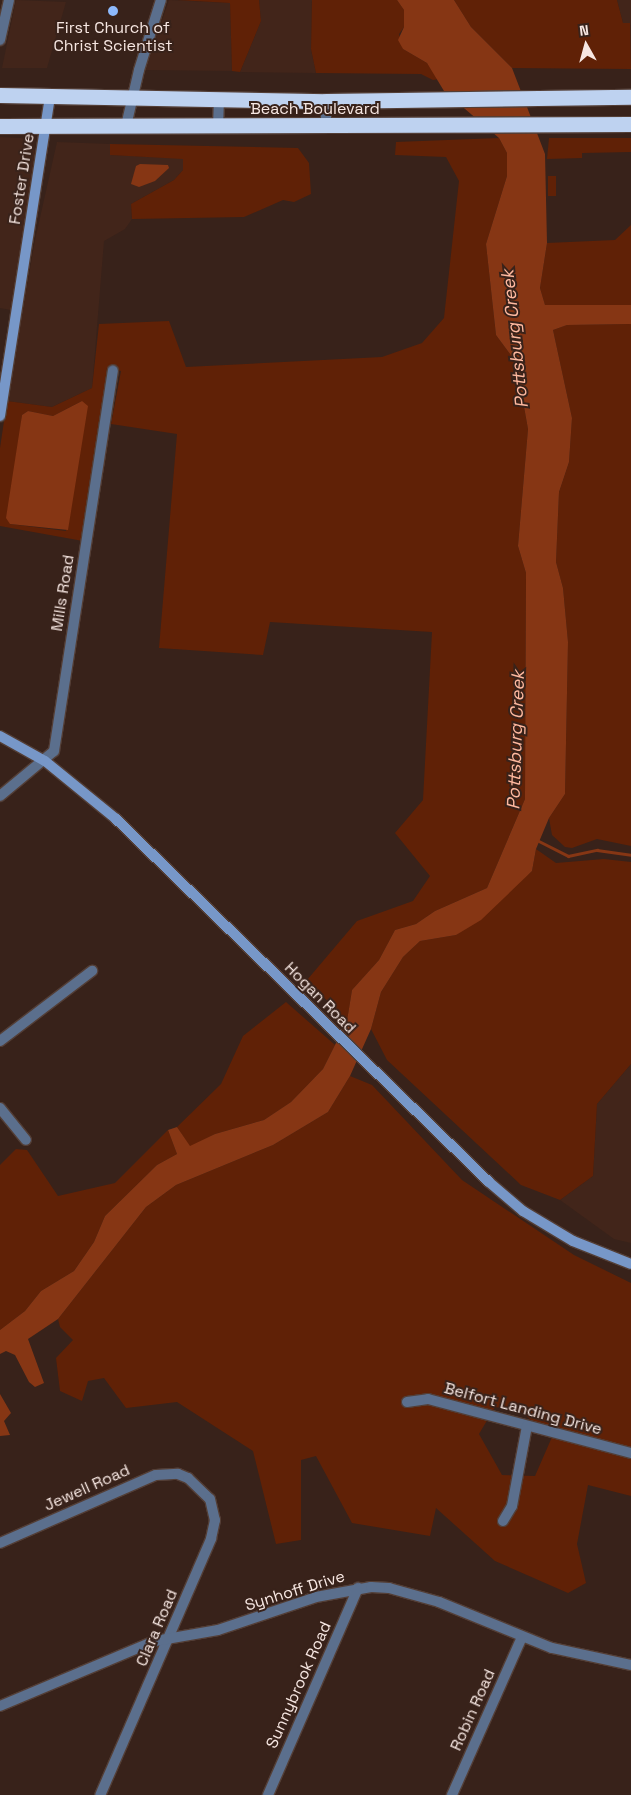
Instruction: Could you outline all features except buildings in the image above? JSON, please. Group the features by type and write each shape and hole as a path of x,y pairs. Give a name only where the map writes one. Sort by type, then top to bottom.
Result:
{"highway":[{"path":"0,95 326,101 631,97"},
{"name":"Beach Boulevard","path":"0,126 218,127 631,124"}],"main road":[{"name":"Foster Drive","path":"0,416 50,95"},
{"name":"Hogan Road","path":"0,736 45,761 116,819 489,1182 524,1210 573,1241 631,1264"}],"street":[{"path":"0,40 9,0"},
{"path":"126,126 132,97 162,0"},
{"path":"218,127 219,98"},
{"path":"326,101 326,126"},
{"name":"Mills Road","path":"0,796 45,761 54,751 113,371"},
{"path":"0,1042 92,971"},
{"path":"0,1108 26,1140"},
{"name":"Belfort Landing Drive","path":"407,1402 428,1399 631,1453"},
{"path":"503,1521 512,1506 527,1426"},
{"name":"Jewell Road","path":"0,1543 144,1479 167,1474 188,1478"},
{"name":"Clara Road","path":"100,1795 214,1529 210,1499 188,1478"},
{"name":"Synhoff Drive","path":"0,1706 136,1647 169,1637 226,1628 316,1597 358,1588 389,1588 410,1593 552,1648 631,1665"},
{"name":"Sunnybrook Road","path":"268,1795 358,1588"},
{"name":"Robin Road","path":"452,1795 522,1637"}],"shaded area":[{"path":"16,0 66,2 47,68 2,68"},
{"path":"169,0 230,3 232,71 145,70"},
{"path":"177,0 259,0 261,21 240,72 232,71 230,3"},
{"path":"259,0 312,0 311,49 316,73 240,72 261,21"},
{"path":"312,0 397,0 404,10 404,27 399,34 403,49 427,63 439,79 433,80 421,74 316,73 311,49"},
{"path":"454,0 617,0 623,23 630,23 631,69 512,68 471,27"},
{"path":"617,0 631,0 631,69 630,23 623,23"},
{"path":"0,137 21,138 31,141 35,152 11,310 0,308"},
{"path":"499,138 507,153 507,176 486,244 496,335 516,362 528,429 518,546 526,573 525,799 487,888 435,911 416,924 395,930 379,960 352,990 347,1021 307,980 357,921 413,901 430,876 395,833 423,800 432,632 270,622 263,655 159,648 177,434 111,424 121,371 107,368 83,541 0,526 0,448 7,401 52,407 92,388 99,324 169,321 186,367 382,357 422,343 444,318 459,181 446,157 395,155 396,142","holes":["82,401 66,531 10,524 22,415 28,411 53,416"]},
{"path":"549,138 631,138 631,152 582,153 582,158 547,159"},
{"path":"57,142 110,144 110,155 183,158 183,170 174,180 131,204 132,219 125,229 104,241 92,388 52,407 7,401 35,240"},
{"path":"110,144 298,148 309,163 311,194 294,202 283,200 244,217 132,219 131,204 174,180 183,170 183,159 110,155"},
{"path":"548,176 556,176 556,196 548,196"},
{"path":"631,225 631,305 545,305 540,288 547,243 615,240"},
{"path":"631,324 631,846 597,839 572,848 565,847 552,835 549,818 565,794 568,642 563,588 556,562 559,492 569,462 572,418 553,330 567,325"},
{"path":"536,849 556,863 604,859 631,862 631,1064 597,1104 593,1176 560,1200 521,1185 387,1060 371,1029 381,992 403,957 420,941 456,935 532,871"},
{"path":"286,1002 335,1045 323,1069 291,1102 264,1120 215,1134 190,1147 177,1127 221,1084 243,1036"},
{"path":"631,1064 631,1243 614,1239 560,1200 593,1176 597,1104"},
{"path":"350,1076 372,1085 462,1180 574,1255 631,1283 631,1496 588,1485 577,1544 586,1583 568,1593 495,1561 436,1508 430,1536 352,1523 316,1456 301,1460 301,1540 276,1544 253,1451 177,1402 126,1408 104,1378 88,1381 82,1401 60,1391 56,1358 73,1340 60,1327 58,1319 146,1207 176,1185 273,1145 328,1112","holes":["495,1407 520,1411 552,1437 535,1476 502,1475 479,1434"]},
{"path":"168,1130 177,1154 157,1165 105,1216 94,1242 74,1271 41,1291 25,1311 0,1330 0,1165 16,1149 27,1150 58,1196 115,1183"}],"water":[{"name":"Pottsburg Creek","path":"397,0 454,0 471,27 512,68 545,154 547,243 540,288 545,305 631,305 631,324 567,325 553,330 572,418 569,462 559,492 556,562 563,588 568,642 565,794 549,818 536,849 532,871 481,920 456,935 420,941 403,957 381,992 371,1029 350,1076 328,1112 273,1145 176,1185 146,1207 58,1319 28,1339 44,1383 35,1387 29,1382 15,1355 6,1351 0,1354 0,1330 25,1311 41,1291 74,1271 94,1242 105,1216 157,1165 177,1154 168,1130 177,1127 190,1146 215,1134 264,1120 291,1102 323,1069 347,1021 352,990 379,960 395,930 416,924 435,911 487,888 525,799 526,573 518,546 528,429 516,362 496,335 486,244 507,176 507,153 499,138 444,91 427,63 403,49 398,40 404,27 404,10"},
{"path":"140,164 168,165 169,168 155,181 139,187 131,184 136,166"},
{"path":"82,401 88,406 68,530 10,524 6,518 22,415 28,411 53,416"},
{"path":"0,1394 11,1413 4,1421 10,1435 0,1436"}],"waterway":[{"path":"539,841 568,856 597,850 631,855"}],"place":[{"name":"First Church of Christ Scientist","path":"113,11"}]}
